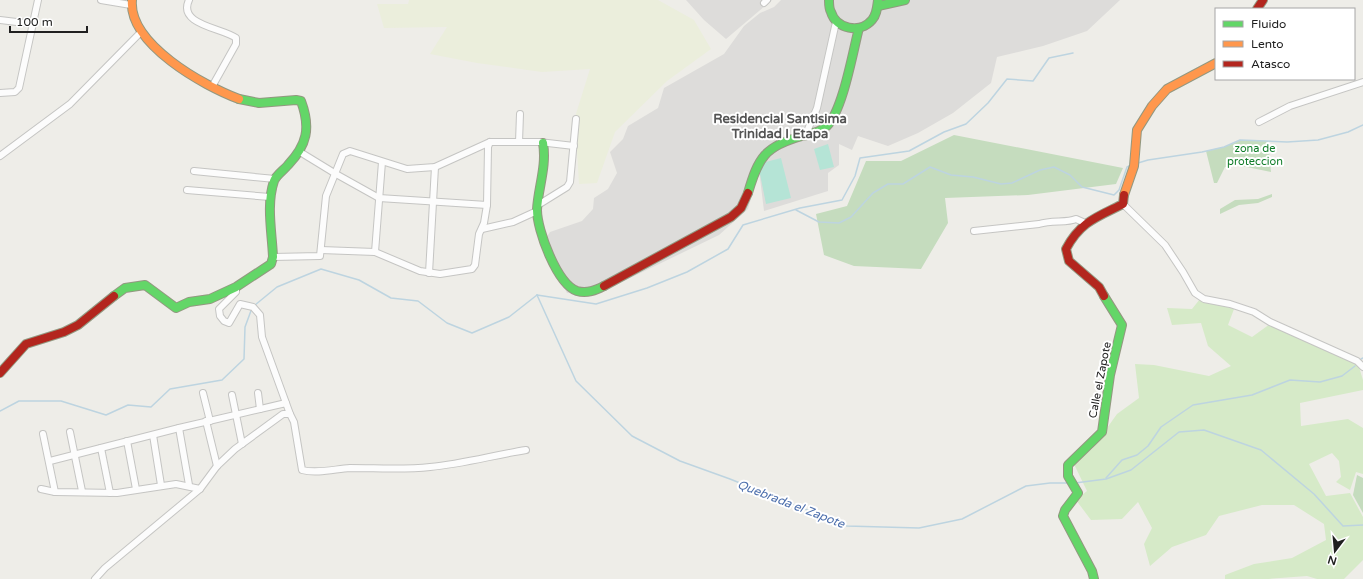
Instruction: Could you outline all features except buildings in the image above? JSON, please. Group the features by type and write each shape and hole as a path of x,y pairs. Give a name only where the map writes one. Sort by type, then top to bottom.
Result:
{"street":[{"path":"0,93 15,92 19,88 38,0"},
{"path":"0,373 26,344 41,338 64,332 78,325 125,288 145,285 176,308 189,302 210,299 236,287 266,268 273,257 270,197 275,179 300,152 306,134 305,112 301,101 248,102 228,95 168,58 148,41 142,32 132,3 101,0"},
{"path":"189,0 186,10 189,16 198,22 236,38 236,44 213,85"},
{"path":"829,0 830,13 836,22 843,26 859,28 870,22 875,17 878,3 905,0"},
{"path":"0,20 33,24"},
{"path":"806,134 817,108 836,22"},
{"path":"542,143 542,188 538,208 540,230 565,282 575,290 589,292 598,289 731,217 740,208 748,193 754,170 763,156 782,141 806,134 812,134 826,127 837,110 859,28"},
{"path":"0,156 70,104 142,32"},
{"path":"1215,64 1184,78 1168,89 1152,106 1137,130 1134,166 1124,192 1123,204 1165,245 1195,293 1204,299 1230,304 1254,312 1270,322 1357,361 1363,367"},
{"path":"1259,122 1290,106 1363,82"},
{"path":"519,142 520,114"},
{"path":"482,229 513,222 538,208 567,187 570,182 576,119"},
{"path":"273,257 320,256 326,196 343,154 346,152 350,151 407,169 435,167 488,144 519,142 574,146"},
{"path":"321,250 375,252 428,272 440,274 472,269 475,265 479,234 486,214 488,144"},
{"path":"300,152 379,198 433,203 487,205"},
{"path":"375,252 382,162"},
{"path":"428,272 435,167"},
{"path":"194,171 275,179"},
{"path":"187,190 270,197"},
{"path":"477,204 486,214"},
{"name":"Calle el Zapote","path":"1094,579 1092,571 1063,516 1063,512 1076,500 1078,493 1068,478 1067,470 1068,465 1102,432 1109,382 1122,328 1120,319 1099,287 1070,261 1066,254 1066,249 1070,241 1084,223 1123,204"},
{"path":"974,231 1039,224 1050,220 1072,221 1076,219 1084,223"},
{"path":"236,287 236,292 219,309 220,316 224,321 229,323 240,304 252,307 260,315 262,337 294,422 302,470 309,472 349,468 429,468 463,463 496,454 526,450"},
{"path":"203,393 217,466"},
{"path":"258,393 260,409"},
{"path":"232,395 242,444"},
{"path":"50,460 235,414 286,403"},
{"path":"95,579 105,568 200,489 217,466 242,444 283,414 290,414"},
{"path":"179,428 189,485"},
{"path":"70,432 82,491"},
{"path":"43,434 50,460 55,492"},
{"path":"153,435 161,485"},
{"path":"127,441 136,489"},
{"path":"101,448 110,493"},
{"path":"41,489 55,492 82,491 123,493 136,489 161,485 189,485 200,489"}],"shaded area":[{"path":"686,0 772,0 726,39 704,20"},
{"path":"781,0 1120,0 1087,31 1043,46 997,57 991,83 953,113 918,133 888,146 858,136 852,150 839,144 839,165 828,173 828,191 764,211 759,170 748,209 719,235 595,295 567,293 542,244 550,232 582,221 593,209 594,198 608,189 617,173 610,152 623,139 628,126 658,108 664,88 724,54 744,26 760,13 774,7"}],"green space":[{"path":"409,0 658,0 694,20 711,49 667,81 615,132 597,183 579,184 575,117 590,69 542,72 477,63 430,54 447,27 384,28 377,4 408,4"},
{"path":"954,135 1123,168 1116,184 1028,195 945,198 948,223 921,269 854,266 824,255 816,214 847,206 866,161 901,161"},
{"name":"zona de proteccion","path":"1241,140 1268,141 1271,172 1237,165 1225,167 1217,183 1214,183 1206,151 1224,147"},
{"path":"828,144 834,167 820,170 814,149"},
{"path":"781,158 791,198 766,204 758,164"},
{"name":"zona de proteccion","path":"1272,194 1272,197 1258,203 1239,205 1220,214 1220,209 1235,200 1258,199"},
{"path":"1200,299 1234,309 1228,325 1252,337 1270,324 1358,364 1363,380 1363,390 1300,403 1301,426 1348,419 1363,428 1363,474 1356,472 1350,490 1336,482 1341,477 1339,461 1332,453 1309,464 1326,496 1350,493 1363,517 1363,560 1344,579 1317,579 1307,576 1268,579 1225,579 1225,575 1254,564 1292,558 1326,540 1324,524 1294,505 1262,505 1219,516 1206,535 1172,547 1150,566 1144,544 1152,528 1138,502 1122,519 1091,520 1076,500 1087,491 1073,462 1092,449 1117,414 1139,398 1135,364 1154,365 1209,376 1231,366 1208,346 1201,323 1172,325 1167,308 1192,309"},
{"path":"1357,475 1363,478 1363,513 1353,495"}],"waterway":[{"path":"537,295 596,304 647,288 687,272 728,249 743,225 800,208 842,200 855,176 860,158 909,151 944,132 966,124 988,103 1007,79 1033,81 1049,58 1073,53"},
{"path":"1138,163 1148,160 1202,152 1224,147 1240,140 1287,142 1318,140 1348,132 1363,125"},
{"path":"796,210 819,222 839,223 851,217 873,193 888,184 903,184 930,167 951,175 973,177 1001,184 1012,183 1040,170 1054,167 1070,175 1082,187 1114,195 1119,190 1127,167 1129,166"},
{"path":"255,305 277,287 321,269 359,280 391,298 418,301 447,323 472,333 509,317 537,295"},
{"name":"Quebrada el Zapote","path":"537,295 576,381 632,436 680,461 730,479 847,526 919,528 962,519 1026,486 1050,483 1067,483"},
{"path":"0,411 19,401 61,401 106,415 128,405 151,407 170,389 222,380 244,359 245,327 252,308"},
{"path":"1106,478 1122,460 1137,455 1148,446 1161,427 1193,405 1252,395 1290,380 1320,382 1342,376 1355,366"},
{"name":"Quebrada el Zapote","path":"1075,483 1106,479 1131,470 1179,432 1204,430 1261,450 1314,494 1343,526 1363,525"}],"traffic: fast":[{"path":"829,0 830,11 834,18 843,26 849,28 861,27 872,20 876,13 878,0"},
{"path":"878,6 905,0"},
{"path":"748,193 755,171 765,155 771,149 789,140 822,130 833,118 843,94 859,28"},
{"path":"114,296 125,288 145,285 176,308 189,302 210,299 236,287 271,264 273,257 270,199 274,181 294,158 303,143 306,120 301,101 296,100 259,103 239,99"},
{"path":"543,143 544,160 537,210 540,230 544,243 562,278 570,286 581,292 588,292 604,286"},
{"path":"1094,579 1092,571 1063,516 1065,510 1078,493 1068,476 1068,465 1102,432 1110,375 1122,325 1104,296"}],"traffic: slow":[{"path":"132,0 134,16 142,32 155,47 189,74 224,93 239,99"},
{"path":"1124,195 1134,166 1137,130 1152,106 1167,89 1215,64"}],"traffic: jam":[{"path":"1258,8 1263,0"},
{"path":"604,286 731,217 741,208 748,193"},
{"path":"1104,296 1099,287 1069,261 1066,249 1071,240 1083,226 1123,204 1124,195"},
{"path":"0,373 26,344 64,332 78,325 114,296"}],"district":[{"name":"Residencial Santisima Trinidad I Etapa","path":"780,126"}]}
